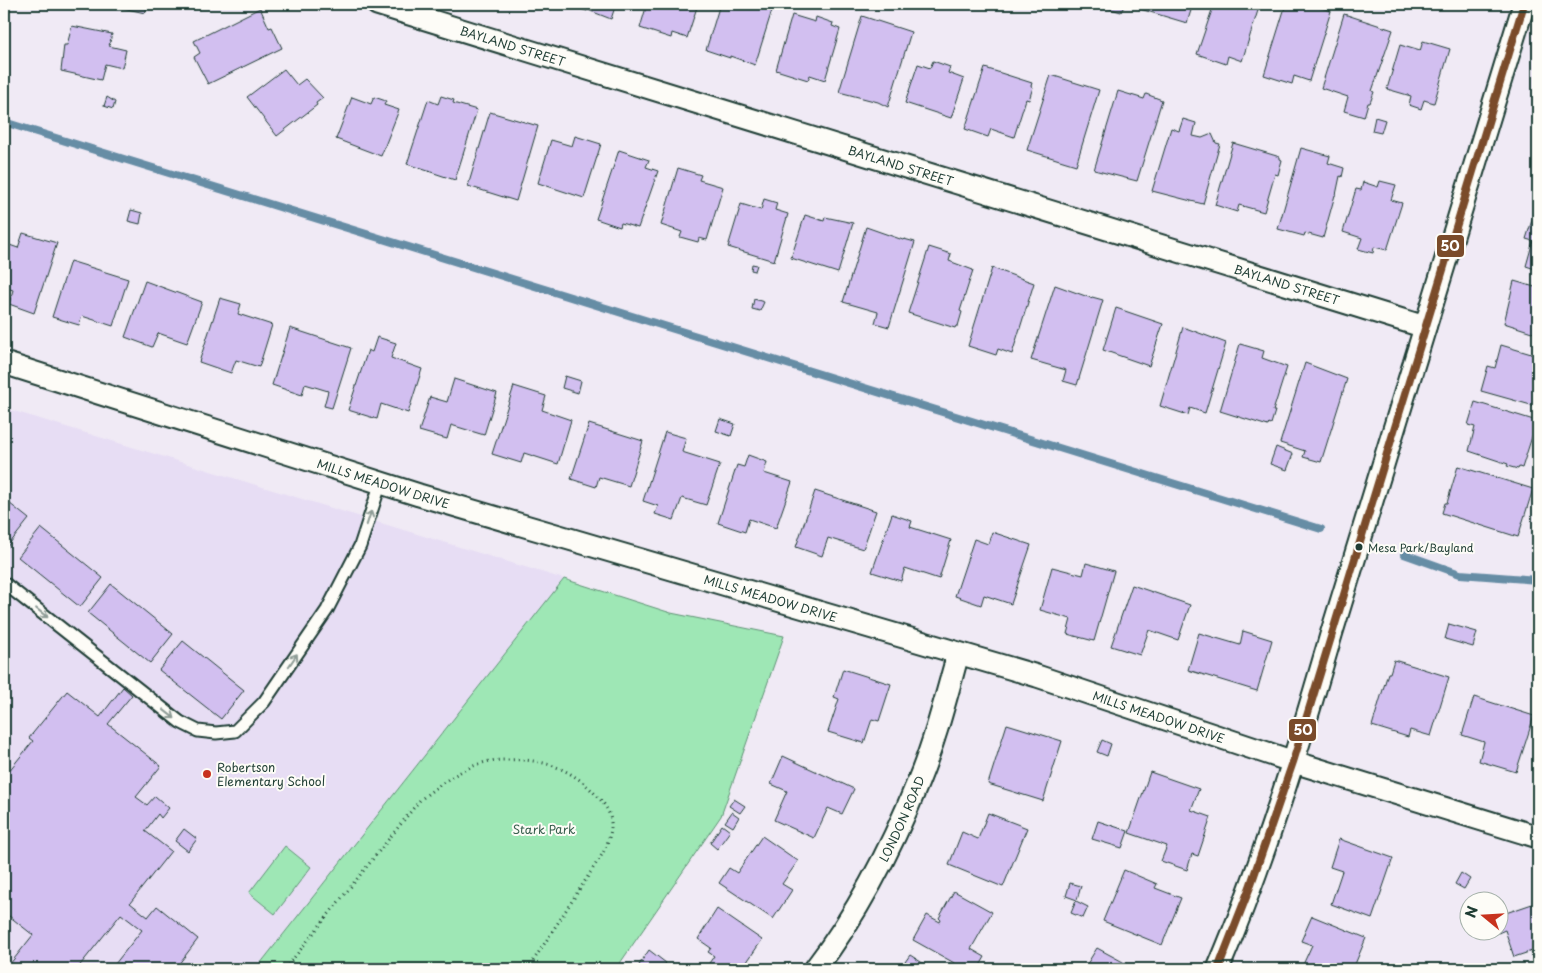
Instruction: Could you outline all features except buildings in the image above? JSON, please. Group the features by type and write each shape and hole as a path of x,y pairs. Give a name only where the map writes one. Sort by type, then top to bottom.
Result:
{"street":[{"name":"BAYLAND STREET","path":"377,4 1425,327"},
{"path":"1218,969 1241,915 1294,762 1524,4"},
{"name":"MILLS MEADOW DRIVE","path":"4,363 380,482 1037,676 1294,762 1538,837"},
{"name":"LONDON ROAD","path":"815,969 838,940 860,901 918,782 940,718 958,654"}],"lane":[{"path":"4,582 180,722 198,731 216,733 235,731 264,702 327,610 360,546 380,482"}],"path":[{"path":"285,969 420,800 445,780 468,768 491,760 518,759 544,762 562,768 588,786 605,806 609,813 611,824 609,837 603,853 528,969"}],"shaded area":[{"name":"Robertson Elementary School","path":"4,408 564,579 256,969 4,969"}],"green space":[{"name":"Stark Park","path":"564,579 671,613 784,636 721,816 616,969 256,969"},
{"path":"285,846 311,867 275,914 249,893"}],"waterway":[{"path":"4,122 1321,529"},
{"path":"1404,554 1460,574 1538,580"}],"transit line":[{"name":"50","path":"1218,969 1250,887 1293,762 1524,4"}],"place":[{"name":"Mesa Park/Bayland","path":"1359,547"},
{"name":"Robertson Elementary School","path":"207,774"}]}
